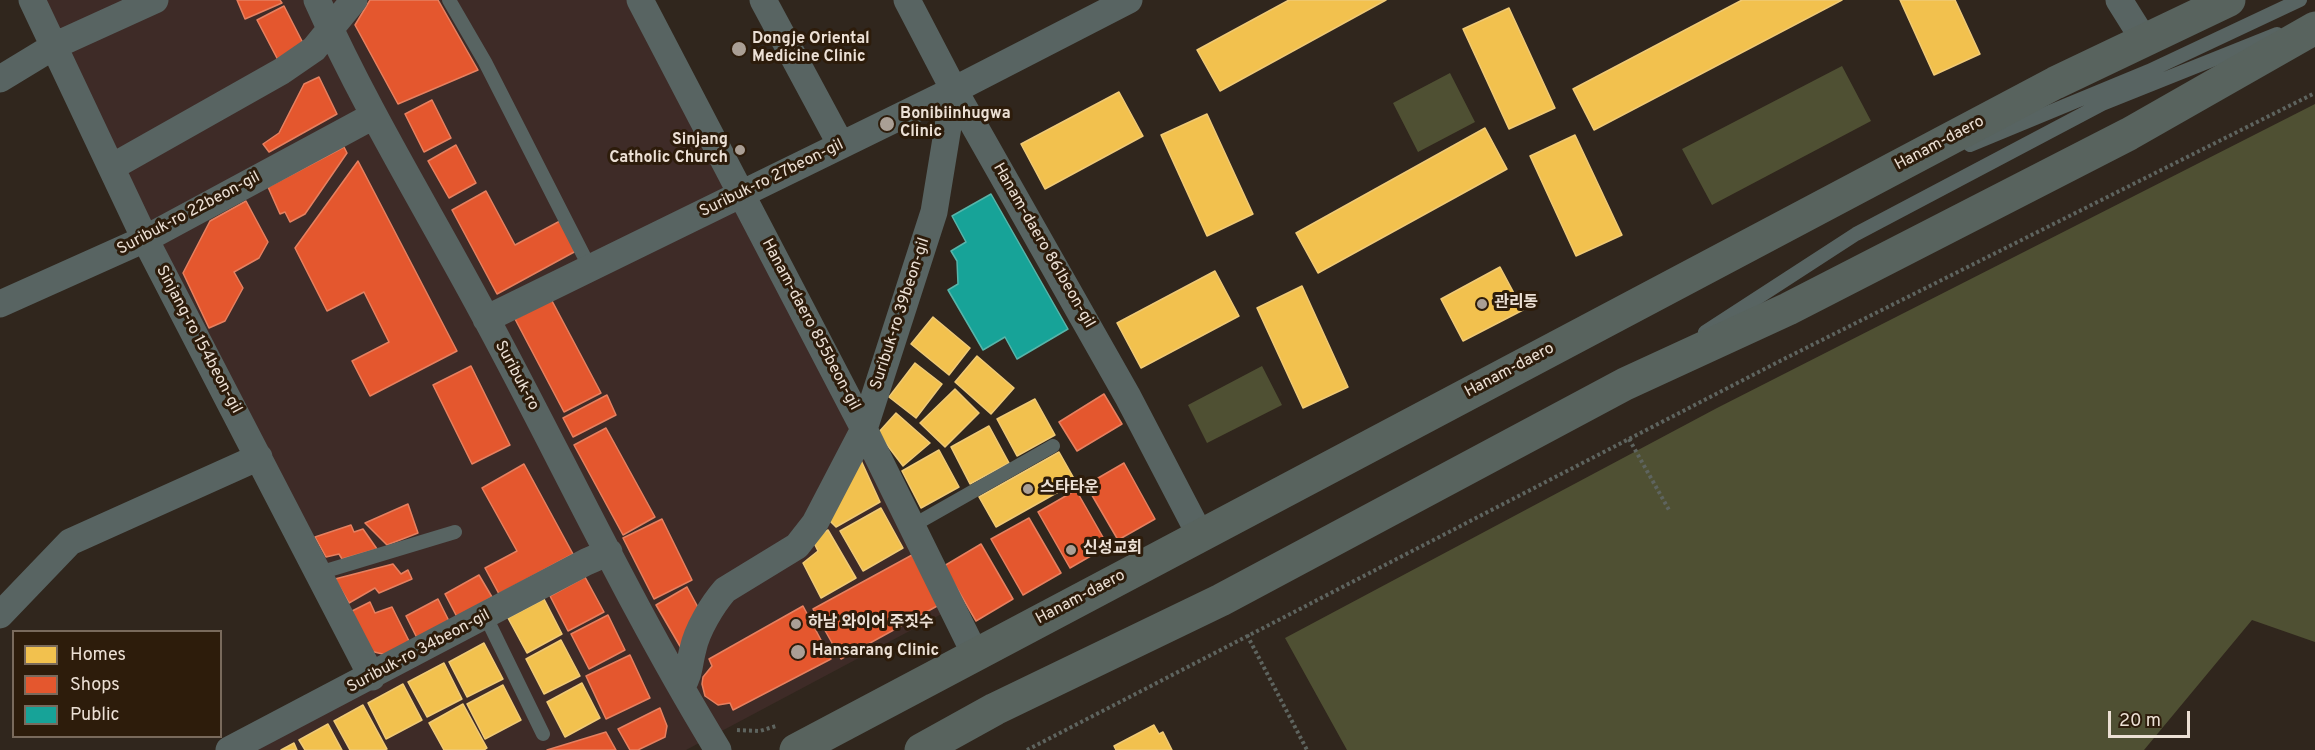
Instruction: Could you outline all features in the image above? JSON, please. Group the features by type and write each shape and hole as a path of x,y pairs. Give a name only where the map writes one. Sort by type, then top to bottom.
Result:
{"main road":[{"name":"Hanam-daero","path":"790,736 975,654 2055,83 2229,0"},
{"path":"921,750 995,709 1221,600 1625,384 1788,309 2129,134 2315,28"}],"street":[{"name":"Sinjang-ro 154beon-gil","path":"32,0 56,45 145,239 372,677"},
{"path":"0,80 56,45 155,0"},
{"name":"Suribuk-ro","path":"317,0 373,116 486,319 681,686 725,739"},
{"path":"112,167 282,71 314,49 354,0"},
{"name":"Hanam-daero 855beon-gil","path":"640,0 864,429 975,654"},
{"path":"764,0 841,145"},
{"name":"Hanam-daero 861beon-gil","path":"907,0 954,90 1128,397 1200,535"},
{"name":"Suribuk-ro 27beon-gil","path":"486,319 954,90 1129,0"},
{"path":"2119,0 2144,39"},
{"name":"Suribuk-ro 39beon-gil","path":"681,686 688,676 693,647 717,598 725,590 797,546 815,523 864,429 934,212 954,90"},
{"name":"Suribuk-ro 22beon-gil","path":"0,304 145,239 373,116"},
{"path":"0,615 70,542 259,457"},
{"name":"Suribuk-ro 34beon-gil","path":"229,750 609,552"}],"lane":[{"path":"449,0 485,62 590,268"},
{"path":"1836,200 2150,71 2300,0"},
{"path":"1625,384 1856,234 2020,147 2102,104 2315,18"},
{"path":"912,526 1053,446"},
{"path":"319,573 455,532"},
{"path":"486,617 543,734"}],"path":[{"path":"1027,750 1629,439 2315,93"},
{"path":"1629,439 1669,510"},
{"path":"1247,635 1307,750"},
{"path":"725,739 760,731 790,736"}],"shaded area":[{"path":"29,0 635,0 949,610 686,750 245,750 378,679"}],"green space":[{"path":"1842,66 1871,121 1712,205 1682,149"},
{"path":"1450,73 1475,122 1418,152 1393,103"},
{"path":"2315,104 2315,642 2252,620 2144,750 1347,750 1285,638 1717,408"},
{"path":"1262,366 1282,405 1207,443 1188,405"}],"building: Homes":[{"path":"1289,0 1386,0 1220,91 1197,50"},
{"path":"1742,0 1842,0 1594,130 1573,89"},
{"path":"1900,0 1955,0 1980,54 1934,75"},
{"path":"1509,8 1555,108 1509,129 1463,29"},
{"path":"1119,92 1143,136 1045,189 1021,144"},
{"path":"1207,114 1253,214 1207,236 1161,135"},
{"path":"1485,128 1507,169 1318,273 1296,233"},
{"path":"1575,135 1622,235 1576,256 1530,156"},
{"name":"관리동","path":"1500,267 1523,310 1463,341 1441,299"},
{"path":"1215,271 1239,316 1141,368 1117,323"},
{"path":"1302,286 1348,387 1303,408 1257,308"},
{"path":"933,317 970,348 949,375 911,344"},
{"path":"977,356 1014,388 991,414 955,382"},
{"path":"915,363 942,384 916,418 889,397"},
{"path":"955,389 979,413 945,447 920,423"},
{"path":"1035,399 1055,435 1017,456 997,419"},
{"path":"896,413 930,443 903,466 878,433"},
{"path":"989,426 1009,463 970,484 951,447"},
{"path":"939,450 959,487 921,508 902,471"},
{"name":"스타타운","path":"1059,452 1076,482 996,527 979,497"},
{"path":"859,456 880,502 836,527 829,520"},
{"path":"881,508 903,548 863,571 840,531"},
{"path":"828,530 856,578 821,598 803,563 818,551 812,539"},
{"path":"544,599 562,634 527,653 508,618"},
{"path":"561,640 580,676 544,694 526,659"},
{"path":"484,643 503,679 467,697 449,662"},
{"path":"444,663 462,699 427,717 408,682"},
{"path":"582,683 600,718 565,737 547,702"},
{"path":"403,684 422,720 386,739 368,703"},
{"path":"503,685 521,720 485,739 467,704"},
{"path":"463,704 487,748 484,750 444,750 429,723"},
{"path":"363,705 387,749 350,750 334,721"},
{"path":"328,724 342,750 305,750 299,740"},
{"path":"1154,725 1159,734 1163,732 1172,750 1116,750 1114,746"},
{"path":"294,743 297,750 281,750"}],"building: Shops":[{"path":"237,0 280,0 282,3 245,19"},
{"path":"370,0 438,0 478,70 398,104 355,25"},
{"path":"284,6 305,47 279,62 257,20"},
{"path":"319,77 337,114 269,152 263,144 279,133 304,84"},
{"path":"432,100 451,138 424,152 405,114"},
{"path":"456,145 476,183 449,198 428,161"},
{"path":"344,147 347,153 305,214 290,222 285,212 280,214 268,187"},
{"path":"358,161 457,351 370,396 352,361 389,342 364,292 327,311 295,248"},
{"path":"486,191 515,245 560,221 576,251 497,294 452,210"},
{"path":"246,201 268,242 259,258 234,272 243,288 225,321 209,328 183,273 210,221"},
{"path":"551,299 601,393 564,412 515,319"},
{"path":"471,366 510,445 472,464 433,385"},
{"path":"1104,394 1122,424 1077,451 1059,422"},
{"path":"607,395 616,415 573,437 563,418"},
{"path":"606,428 655,517 623,535 574,445"},
{"path":"1124,463 1155,519 1118,540 1086,485"},
{"path":"524,464 573,554 499,594 485,568 517,551 482,488"},
{"path":"1076,490 1108,546 1070,568 1038,512"},
{"path":"408,504 418,533 387,545 365,523"},
{"path":"1029,518 1061,573 1023,595 991,539"},
{"path":"662,519 692,580 654,599 623,538"},
{"path":"351,525 354,532 363,529 377,549 342,559 339,554 326,557 315,537"},
{"path":"981,544 1013,599 976,621 944,566"},
{"path":"912,555 939,605 841,659 813,609"},
{"path":"393,564 401,574 408,570 412,579 379,593 375,588 349,603 335,579"},
{"path":"479,575 492,597 457,617 445,594"},
{"path":"585,577 604,612 568,631 550,596"},
{"path":"687,587 700,611 681,648 656,605"},
{"path":"438,599 449,621 417,638 406,616"},
{"path":"370,602 375,613 392,607 411,645 391,656 370,651 350,612"},
{"path":"803,606 831,659 733,710 730,703 718,705 705,696 702,684 703,677 712,666 709,659"},
{"path":"608,615 625,650 589,669 571,634"},
{"path":"630,655 650,698 606,719 586,676"},
{"path":"660,708 667,726 665,737 638,750 630,750 618,729"},
{"path":"606,732 616,750 547,750"}],"building: Public":[{"path":"991,194 1068,329 1017,359 1005,337 983,350 948,290 958,284 957,261 951,251 966,242 952,216"}],"place":[{"name":"Dongje Oriental Medicine Clinic","path":"739,49"},
{"name":"Bonibiinhugwa Clinic","path":"887,124"},
{"name":"Sinjang Catholic Church","path":"740,150"},
{"name":"관리동","path":"1482,304"},
{"name":"스타타운","path":"1028,489"},
{"name":"신성교회","path":"1071,550"},
{"name":"하남 와이어 주짓수","path":"796,624"},
{"name":"Hansarang Clinic","path":"798,652"}]}
